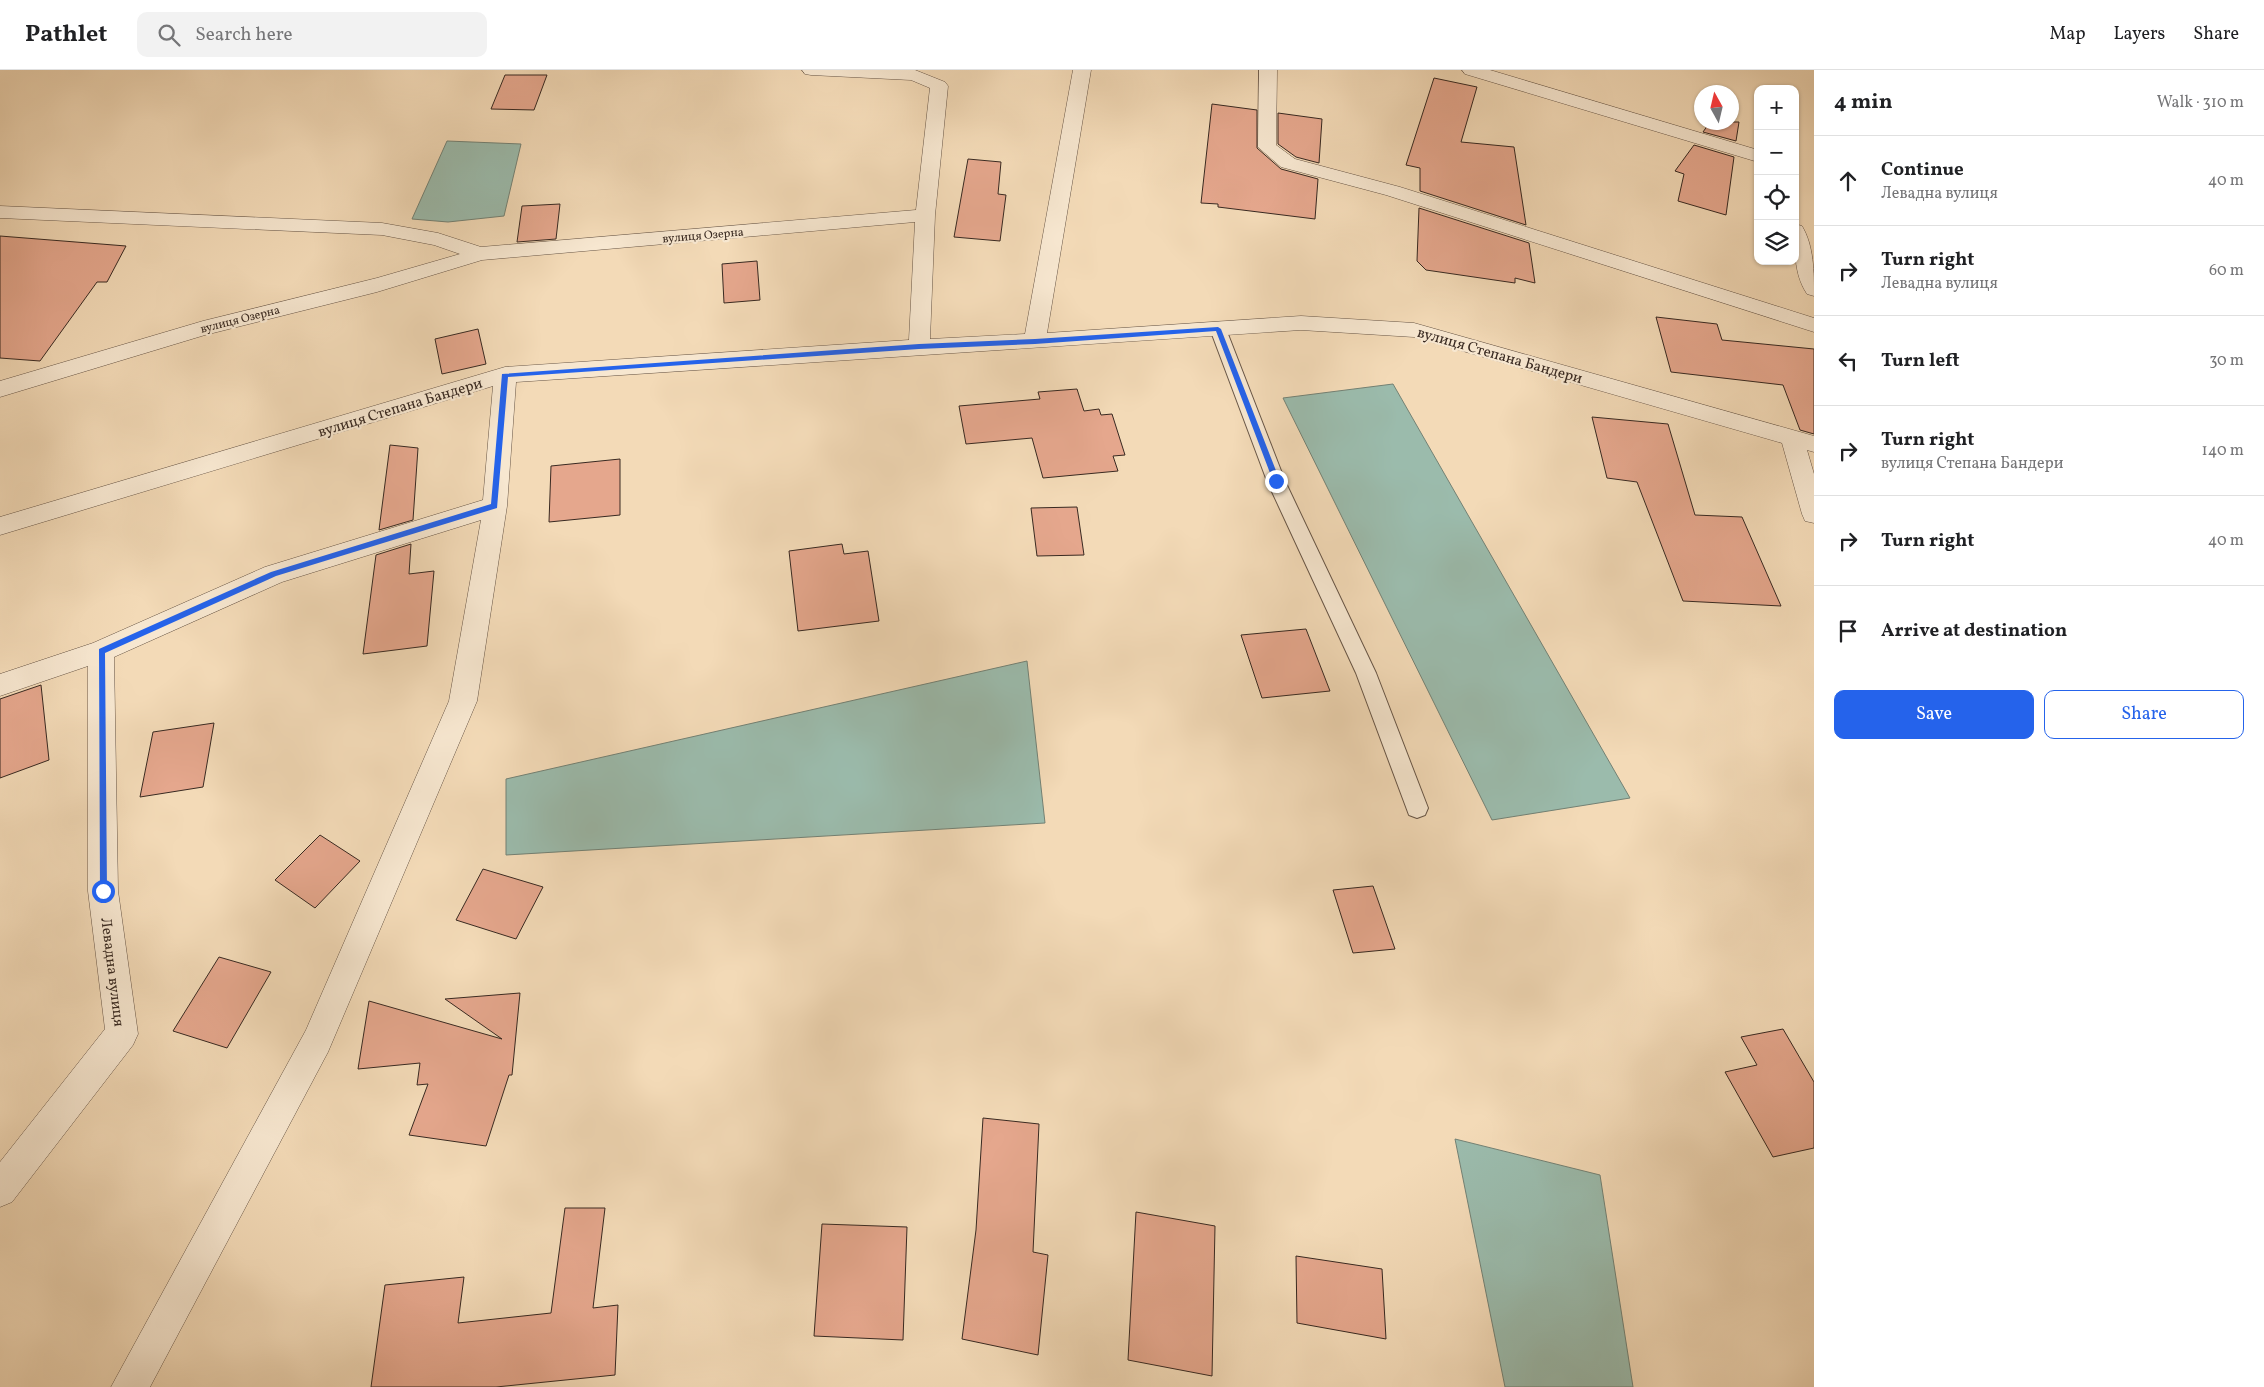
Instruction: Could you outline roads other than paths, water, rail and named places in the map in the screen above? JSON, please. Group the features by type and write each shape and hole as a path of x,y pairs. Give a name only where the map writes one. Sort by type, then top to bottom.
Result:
{"street":[{"path":"811,70 914,75 939,86 925,215 919,346"},
{"path":"1035,341 1082,70"},
{"path":"1268,70 1267,147 1288,163 1402,194 1814,325"},
{"path":"1470,70 1754,155"},
{"name":"вулиця Озерна","path":"0,212 382,229 438,239 480,254"},
{"name":"вулиця Озерна","path":"0,389 203,328 342,294 453,264 480,254 925,215"},
{"path":"1799,243 1814,290"},
{"name":"вулиця Степана Бандери","path":"0,526 505,375 919,346 1035,341 1301,323 1414,330 1803,442"},
{"path":"130,1387 317,1041 463,701 495,506 505,375"},
{"path":"1803,442 1814,514"},
{"path":"0,685 101,651 274,574 495,506"},
{"name":"Левадна вулиця","path":"0,1190 122,1034 103,891 101,651"}],"lane":[{"path":"1218,329 1276,481 1366,673 1417,808"}]}
